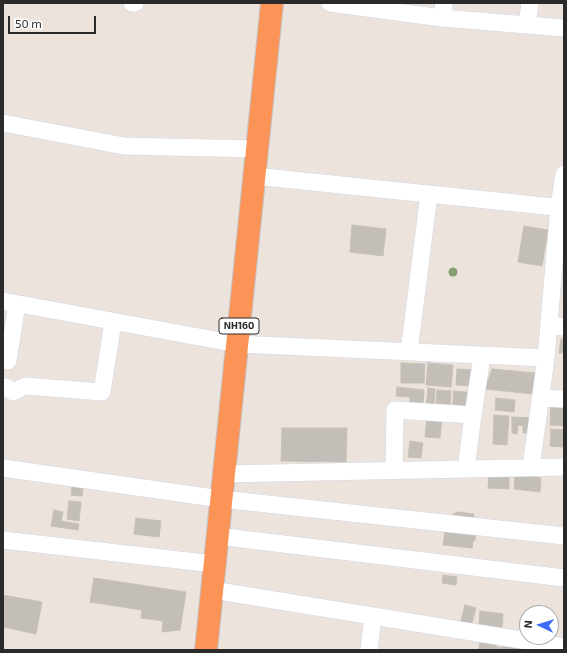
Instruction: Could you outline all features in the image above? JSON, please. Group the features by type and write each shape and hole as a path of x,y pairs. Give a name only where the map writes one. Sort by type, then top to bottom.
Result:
{"highway":[{"name":"NH160","path":"206,650 272,3"}],"street":[{"path":"330,3 443,10 527,25 564,28"},
{"path":"527,25 530,3"},
{"path":"3,123 124,146 257,149"},
{"path":"531,467 546,358 556,326 561,207 564,174"},
{"path":"254,176 561,207"},
{"path":"409,352 429,194"},
{"path":"8,361 10,303 237,344 546,358"},
{"path":"3,387 6,387 13,392 25,386 102,392 113,322"},
{"path":"466,469 472,415 482,356"},
{"path":"540,398 564,399"},
{"path":"394,470 395,410 472,415"},
{"path":"224,474 564,467"},
{"path":"3,468 221,499 564,536"},
{"path":"217,536 564,578"},
{"path":"3,540 214,564"},
{"path":"212,590 564,647"},
{"path":"369,650 374,616"}],"building":[{"path":"352,225 386,229 383,256 350,252"},
{"path":"524,226 548,230 542,266 518,262"},
{"path":"561,339 564,340 564,353 559,353"},
{"path":"401,363 425,364 424,383 401,383"},
{"path":"428,363 453,365 451,387 426,385"},
{"path":"457,369 477,370 476,386 456,385"},
{"path":"492,369 535,373 533,394 485,389"},
{"path":"397,387 424,390 423,404 410,403 410,397 396,396"},
{"path":"428,388 435,389 434,409 426,408"},
{"path":"437,390 451,391 450,407 436,406"},
{"path":"454,391 473,393 471,412 452,410"},
{"path":"496,398 515,400 514,412 495,410"},
{"path":"551,402 564,403 564,426 550,425"},
{"path":"494,415 509,416 507,445 493,444"},
{"path":"512,417 532,418 531,433 523,433 523,426 518,425 517,434 512,433"},
{"path":"427,418 442,419 440,438 425,437"},
{"path":"282,428 347,428 346,462 281,461"},
{"path":"551,429 564,430 564,447 550,446"},
{"path":"410,441 423,443 421,458 408,457"},
{"path":"489,475 509,476 509,489 488,488"},
{"path":"515,475 541,478 540,492 514,489"},
{"path":"72,487 83,488 82,496 71,495"},
{"path":"69,501 81,502 79,521 67,519"},
{"path":"54,510 63,512 61,521 79,524 78,530 51,526"},
{"path":"458,512 474,514 473,523 453,521 453,514"},
{"path":"136,518 161,521 159,537 134,534"},
{"path":"442,531 476,533 472,548 443,545 445,533"},
{"path":"443,575 457,577 456,585 442,583"},
{"path":"94,578 186,592 180,630 162,632 163,621 141,618 142,610 90,602"},
{"path":"3,595 42,602 36,634 3,627"},
{"path":"465,605 476,608 471,627 460,625"},
{"path":"480,611 503,614 502,627 479,624"},
{"path":"480,640 497,642 496,650 479,649"},
{"path":"503,646 521,648 521,650 497,650 497,647 503,648"}]}
